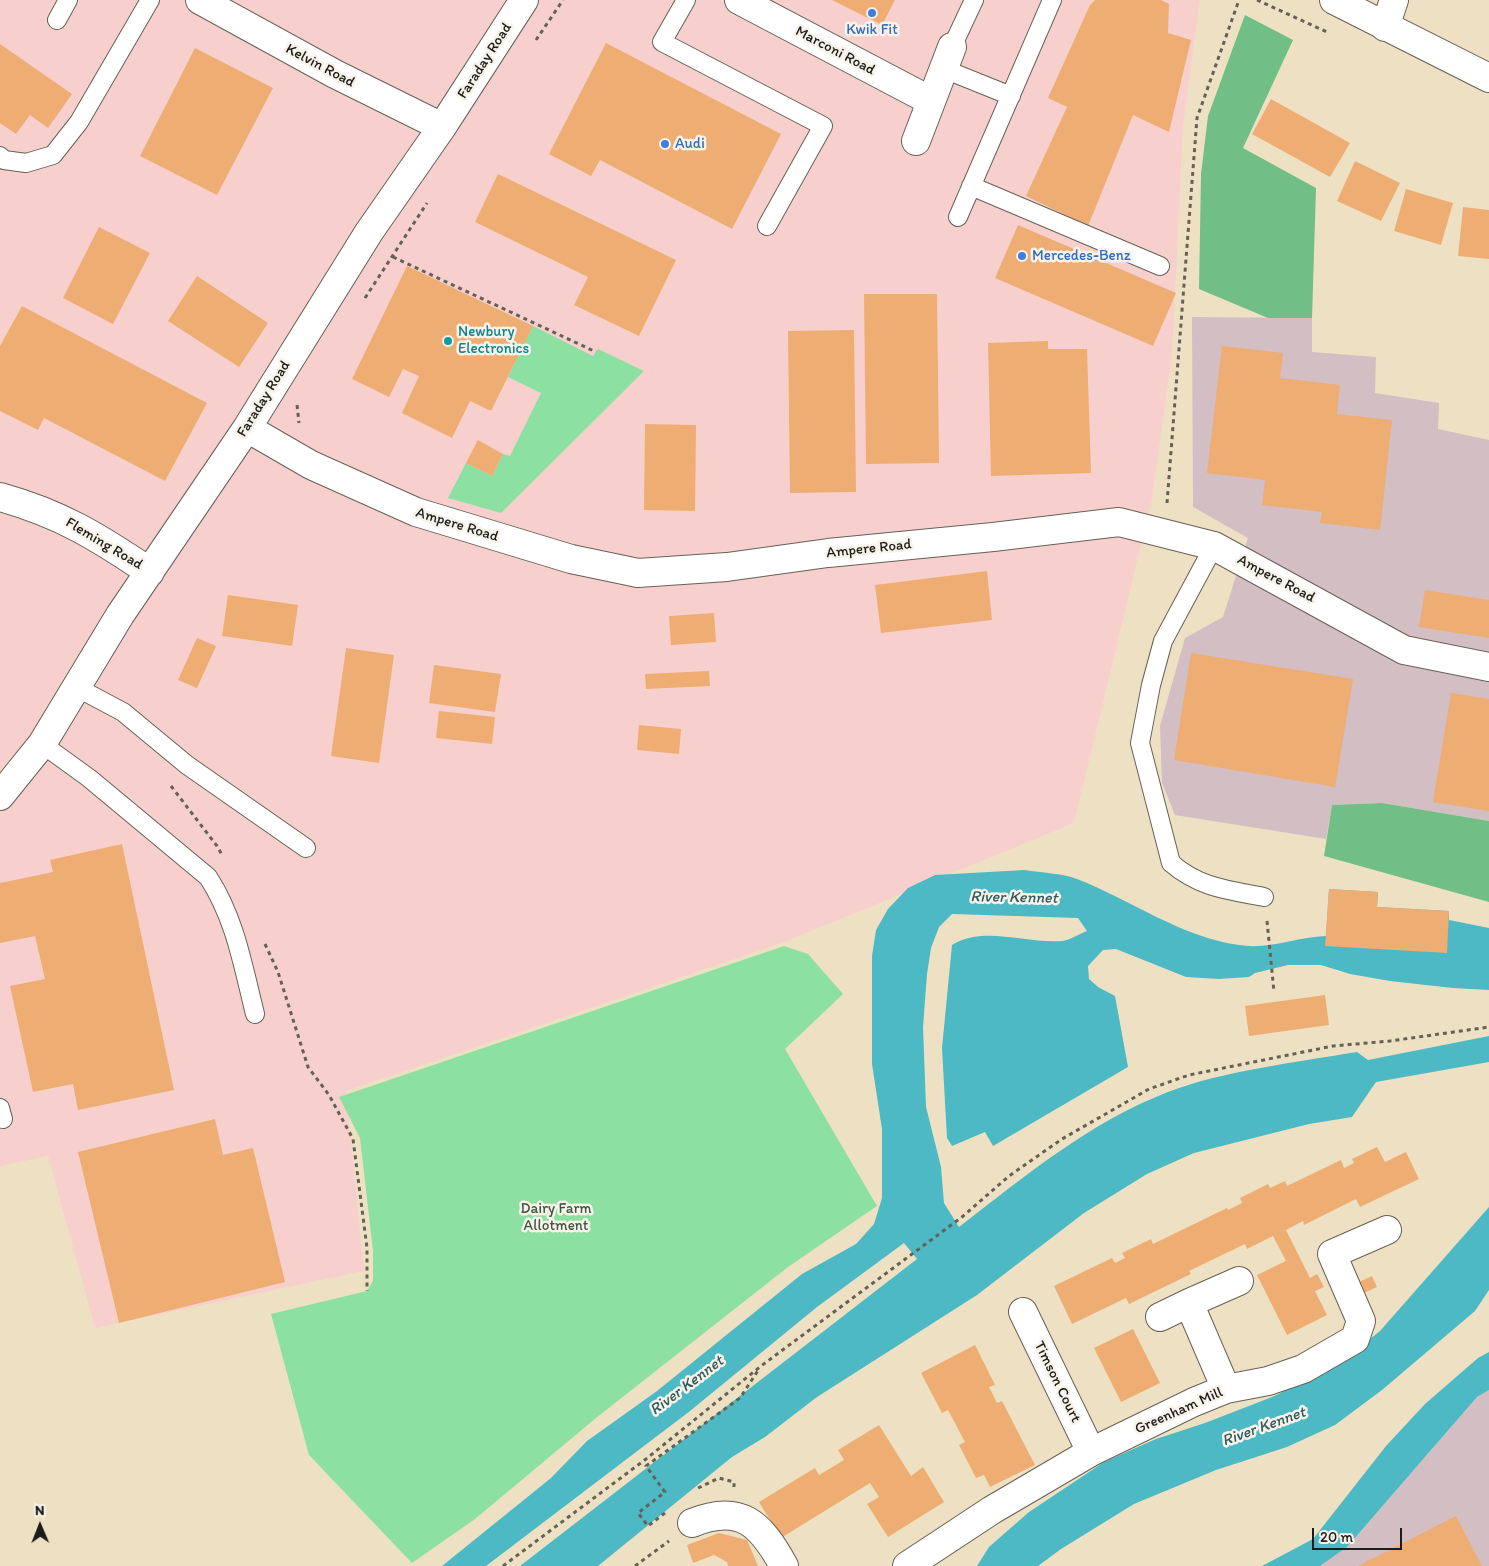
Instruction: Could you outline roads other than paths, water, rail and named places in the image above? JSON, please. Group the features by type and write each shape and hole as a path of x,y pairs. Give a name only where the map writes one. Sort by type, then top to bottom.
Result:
{"street":[{"name":"Kelvin Road","path":"200,0 334,74 442,128"},
{"name":"Faraday Road","path":"0,796 42,744 76,686 247,428 369,232 442,128 524,0"},
{"name":"Marconi Road","path":"739,0 931,102"},
{"path":"1334,0 1489,78"},
{"path":"1385,27 1394,0"},
{"path":"916,141 948,58"},
{"name":"Ampere Road","path":"247,428 311,465 416,512 571,559 638,573 727,567 828,553 994,537 1119,522 1214,546 1404,650 1489,667"},
{"name":"Fleming Road","path":"0,497 63,518 94,535 150,572"},
{"name":"Greenham Mill","path":"907,1566 992,1510 1092,1452 1194,1402 1226,1389 1268,1380 1303,1369 1355,1339 1361,1321 1332,1254 1387,1230"},
{"path":"1160,1317 1239,1281"},
{"path":"1189,1303 1226,1389"},
{"name":"Timson Court","path":"1023,1312 1092,1452"},
{"path":"681,1516 726,1514 740,1517 771,1542 784,1566"}],"lane":[{"path":"57,20 68,0"},
{"path":"0,156 4,160 26,163 53,155 79,122 150,0"},
{"path":"686,0 662,42 823,126 767,226"},
{"path":"974,0 948,58 1011,96"},
{"path":"958,217 1052,0"},
{"path":"971,186 1160,266"},
{"path":"1214,546 1163,641 1151,685 1140,743 1171,863 1187,877 1201,884 1265,906"},
{"path":"76,686 123,712 188,765 306,848"},
{"path":"42,744 88,778 208,877 221,898 236,935 255,1014"}],"water":[{"name":"River Kennet","path":"1025,870 1058,874 1077,879 1176,926 1218,941 1250,946 1271,945 1326,936 1329,889 1378,892 1377,907 1449,911 1449,920 1489,928 1489,990 1390,981 1350,974 1321,965 1288,965 1255,973 1249,977 1219,979 1186,977 1116,949 1103,950 1088,966 1089,979 1098,987 1115,996 1128,1067 993,1146 985,1132 952,1146 947,1138 942,1048 952,945 964,939 978,936 1062,941 1087,931 1078,918 952,914 939,927 931,948 923,1027 926,1107 941,1167 944,1203 959,1227 1085,1134 1139,1104 1189,1085 1236,1073 1357,1052 1368,1060 1489,1036 1489,1062 1376,1082 1352,1117 1309,1124 1194,1153 1147,1174 1084,1213 977,1295 817,1397 765,1437 732,1457 598,1566 520,1566 917,1259 904,1243 817,1307 690,1411 486,1566 442,1566 551,1478 587,1441 657,1391 802,1274 856,1244 874,1224 882,1198 882,1129 872,1064 872,956 876,930 888,909 908,888 935,875"},
{"name":"River Kennet","path":"1489,1207 1489,1290 1475,1311 1382,1390 1335,1425 1287,1447 1216,1470 1134,1504 1061,1549 1038,1566 977,1566 989,1547 1029,1512 1104,1462 1156,1439 1205,1423 1272,1397 1332,1369 1380,1331"},
{"path":"1489,1352 1489,1390 1477,1397 1347,1547 1320,1566 1262,1566 1313,1539 1386,1446 1425,1404 1478,1358"}],"place":[{"name":"Kwik Fit","path":"872,13"},
{"name":"Audi","path":"665,144"},
{"name":"Mercedes-Benz","path":"1022,256"},
{"name":"Newbury Electronics","path":"448,341"}],"park label":[{"name":"Dairy Farm Allotment","path":"556,1218"}]}
